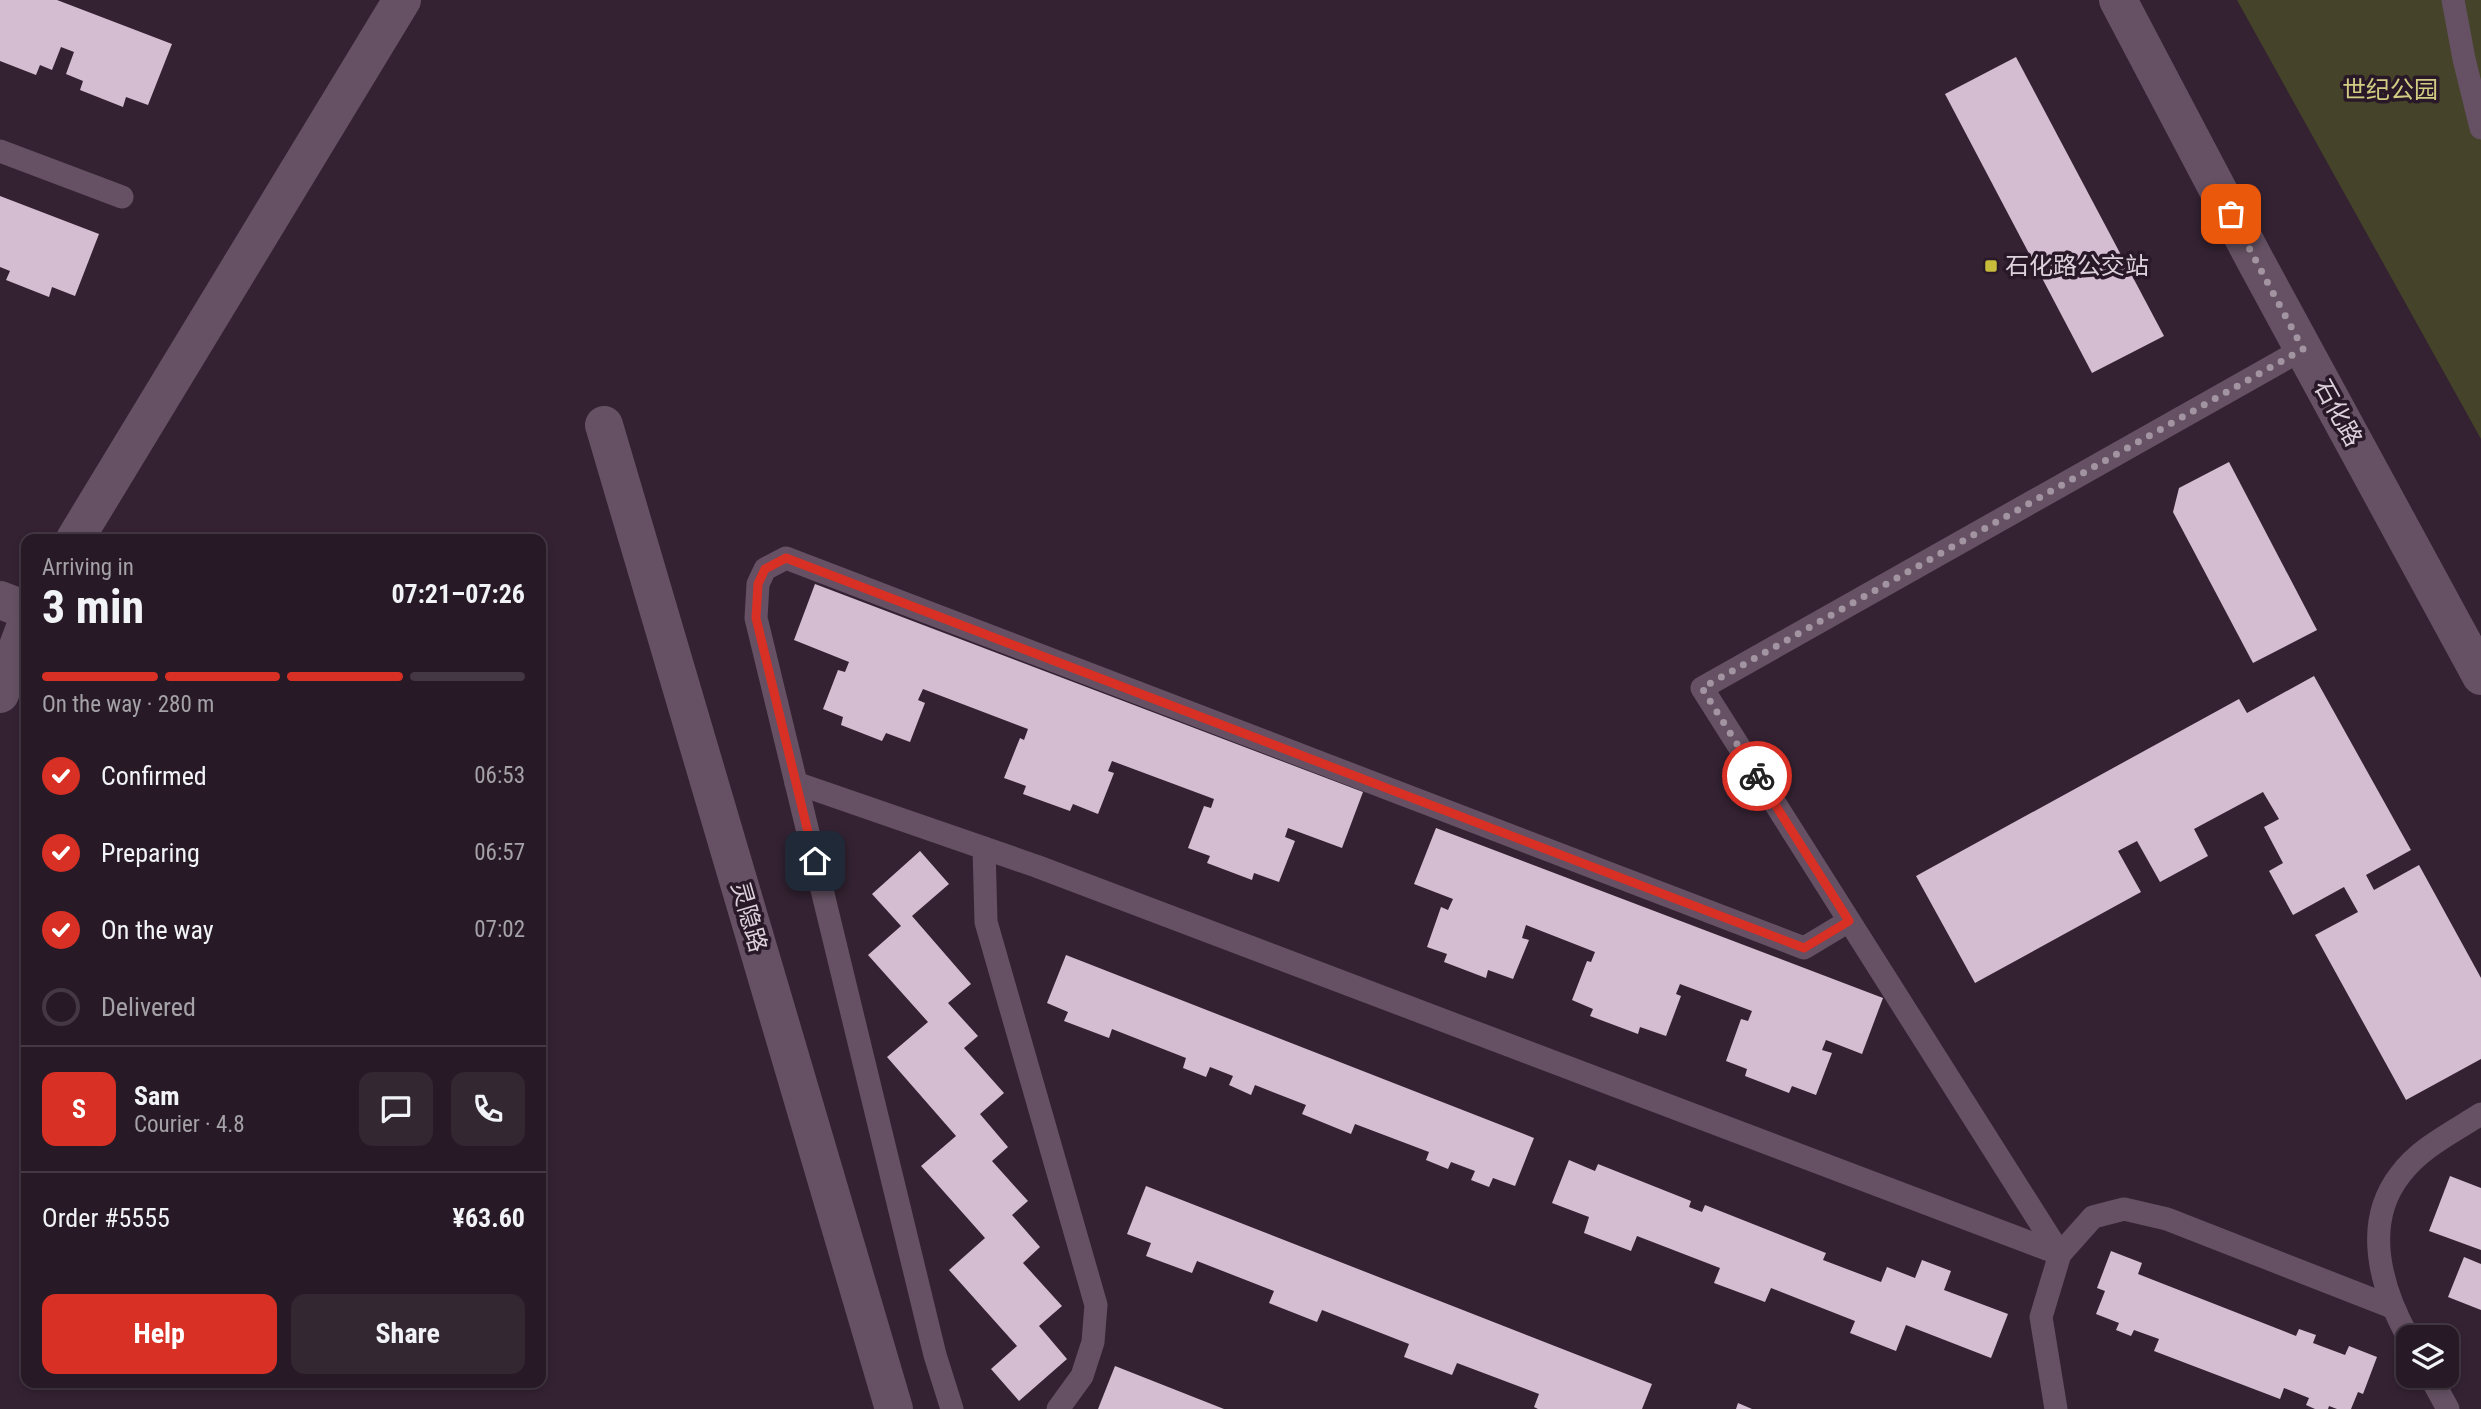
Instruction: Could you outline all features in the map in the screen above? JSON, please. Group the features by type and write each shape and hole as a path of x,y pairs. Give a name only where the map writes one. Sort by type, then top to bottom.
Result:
{"street":[{"path":"78,534 402,0"},
{"name":"石化路","path":"2118,0 2303,349 2481,676"},
{"name":"灵隐路","path":"604,425 894,1409"},
{"path":"0,600 21,608"},
{"path":"0,694 21,638"}],"lane":[{"path":"2453,0 2481,128"},
{"path":"0,151 122,197"},
{"path":"2060,1254 1702,688 2303,349"},
{"path":"952,1409 935,1355 756,618 758,584 765,569 786,558 1804,948 1849,921"},
{"path":"796,783 984,848 2060,1254"},
{"path":"984,848 986,922 1096,1305 1093,1342 1082,1376 1058,1409"},
{"path":"2402,1325 2392,1307 2377,1244 2379,1216 2400,1174 2428,1148 2481,1114"},
{"path":"2056,1409 2041,1317 2060,1254 2093,1217 2124,1209 2167,1219 2392,1307"},
{"path":"2437,1388 2448,1409"}],"green space":[{"name":"世纪公园","path":"2237,0 2481,0 2481,439"}],"building":[{"path":"0,0 57,0 172,44 148,105 126,97 123,107 80,90 83,81 66,74 74,52 61,47 52,70 40,65 36,75 0,61"},
{"path":"2016,57 2164,336 2092,373 1945,94"},
{"path":"0,196 99,234 75,296 52,287 49,297 6,280 10,271 0,267"},
{"path":"2229,462 2317,630 2253,663 2173,512 2179,488"},
{"path":"815,584 1363,792 1342,848 1288,828 1285,837 1295,841 1279,882 1254,873 1252,880 1207,863 1210,856 1188,848 1204,806 1211,808 1214,799 1112,761 1108,771 1114,773 1098,814 1073,804 1070,811 1023,794 1026,786 1004,778 1020,738 1024,740 1028,729 923,689 918,700 925,703 910,742 886,733 882,741 841,725 843,717 823,709 838,670 845,672 849,662 794,640"},
{"path":"2314,676 2411,850 2366,875 2374,890 2419,865 2481,978 2481,1059 2406,1100 2315,935 2358,912 2344,887 2293,915 2269,871 2283,863 2264,827 2279,819 2263,792 2194,829 2208,856 2160,882 2137,841 2118,851 2141,892 1975,983 1916,876 2239,699 2247,713"},
{"path":"1436,828 1883,998 1862,1054 1826,1040 1822,1050 1832,1053 1816,1095 1792,1086 1789,1093 1745,1076 1747,1069 1726,1061 1741,1019 1748,1021 1752,1011 1680,984 1676,994 1681,996 1666,1036 1640,1027 1638,1034 1590,1016 1593,1009 1572,1000 1587,961 1591,962 1595,952 1526,925 1522,938 1529,940 1513,979 1488,970 1486,978 1444,962 1447,954 1427,947 1441,907 1448,910 1453,899 1414,884"},
{"path":"920,851 949,884 912,916 971,984 948,1003 978,1036 964,1048 1004,1093 980,1114 1008,1147 992,1161 1028,1201 1012,1215 1040,1247 1023,1263 1062,1306 1039,1326 1067,1359 1019,1401 991,1369 1017,1346 949,1270 985,1238 921,1166 956,1136 887,1057 928,1022 868,955 901,926 872,894"},
{"path":"1066,955 1534,1138 1515,1186 1493,1178 1489,1187 1471,1180 1475,1171 1451,1162 1448,1169 1426,1160 1429,1152 1355,1124 1351,1134 1302,1114 1306,1105 1255,1085 1251,1095 1229,1085 1233,1076 1210,1067 1206,1077 1183,1068 1186,1058 1112,1029 1109,1038 1064,1021 1068,1012 1047,1003"},
{"path":"1569,1160 1595,1171 1598,1164 1691,1201 1689,1207 1702,1212 1705,1205 1826,1253 1823,1260 1881,1282 1887,1267 1915,1278 1922,1260 1951,1271 1944,1290 2008,1314 1991,1358 1906,1325 1896,1351 1850,1333 1855,1321 1771,1288 1765,1302 1714,1283 1720,1268 1637,1236 1631,1251 1584,1233 1589,1217 1552,1203"},
{"path":"2450,1176 2481,1188 2481,1250 2429,1231"},
{"path":"1146,1186 1652,1384 1642,1409 1538,1409 1534,1407 1539,1394 1457,1363 1452,1375 1404,1357 1409,1344 1322,1310 1317,1322 1269,1303 1274,1291 1197,1261 1192,1273 1146,1256 1151,1243 1127,1234"},
{"path":"2111,1251 2142,1263 2138,1274 2296,1336 2299,1329 2316,1335 2313,1343 2345,1355 2349,1346 2377,1357 2363,1394 2358,1392 2351,1409 2329,1406 2328,1409 2315,1409 2306,1405 2309,1398 2284,1388 2280,1399 2154,1351 2159,1339 2134,1330 2131,1336 2116,1330 2119,1323 2096,1314 2105,1291 2097,1288"},
{"path":"2464,1257 2481,1264 2481,1310 2448,1297"},
{"path":"1115,1366 1224,1409 1098,1409"},
{"path":"1738,1403 1752,1409 1736,1409"}],"way so far":[{"path":"1757,776 1702,688 2303,349 2231,214"}],"place":[{"name":"石化路公交站","path":"1991,266"}],"route":[{"path":"815,861 756,618 758,584 765,569 786,558 1804,948 1849,921 1757,776"}]}
